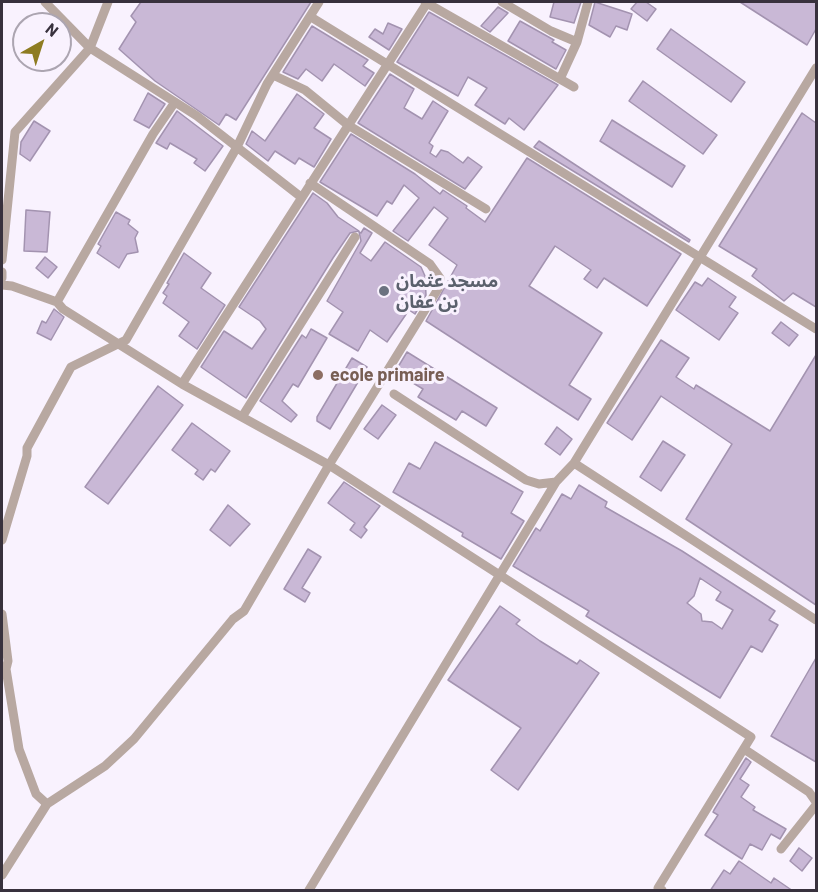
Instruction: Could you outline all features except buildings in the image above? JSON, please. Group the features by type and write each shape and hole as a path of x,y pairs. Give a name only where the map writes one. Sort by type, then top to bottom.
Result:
{"street":[{"path":"45,2 90,48 175,102 301,197"},
{"path":"2,260 15,132 90,48 108,2"},
{"path":"2,540 27,456 27,448 71,367 126,339 237,147 273,75 303,24 311,17 319,2"},
{"path":"182,384 426,2 574,87"},
{"path":"502,2 577,42"},
{"path":"560,79 577,42 588,2"},
{"path":"311,17 816,329"},
{"path":"309,891 556,482 574,463 701,256 814,80 816,68"},
{"path":"273,75 306,90 348,125 486,209"},
{"path":"57,302 153,134 175,102"},
{"path":"2,875 47,804 105,766 134,739 233,619 244,610 329,465 438,289 440,278 430,264 310,183"},
{"path":"242,417 355,237"},
{"path":"2,272 2,278"},
{"path":"2,285 12,286 57,302 63,309 182,384 329,465 751,737 658,888 662,891"},
{"path":"394,394 526,480 539,484 556,482"},
{"path":"574,463 816,620"},
{"path":"2,614 8,661 6,669 19,749 36,794 47,804"},
{"path":"744,749 809,792 816,804 781,849"}],"place":[{"name":"مسجد عثمان بن عفان","path":"384,291"},
{"name":"ecole primaire","path":"318,375"}]}
